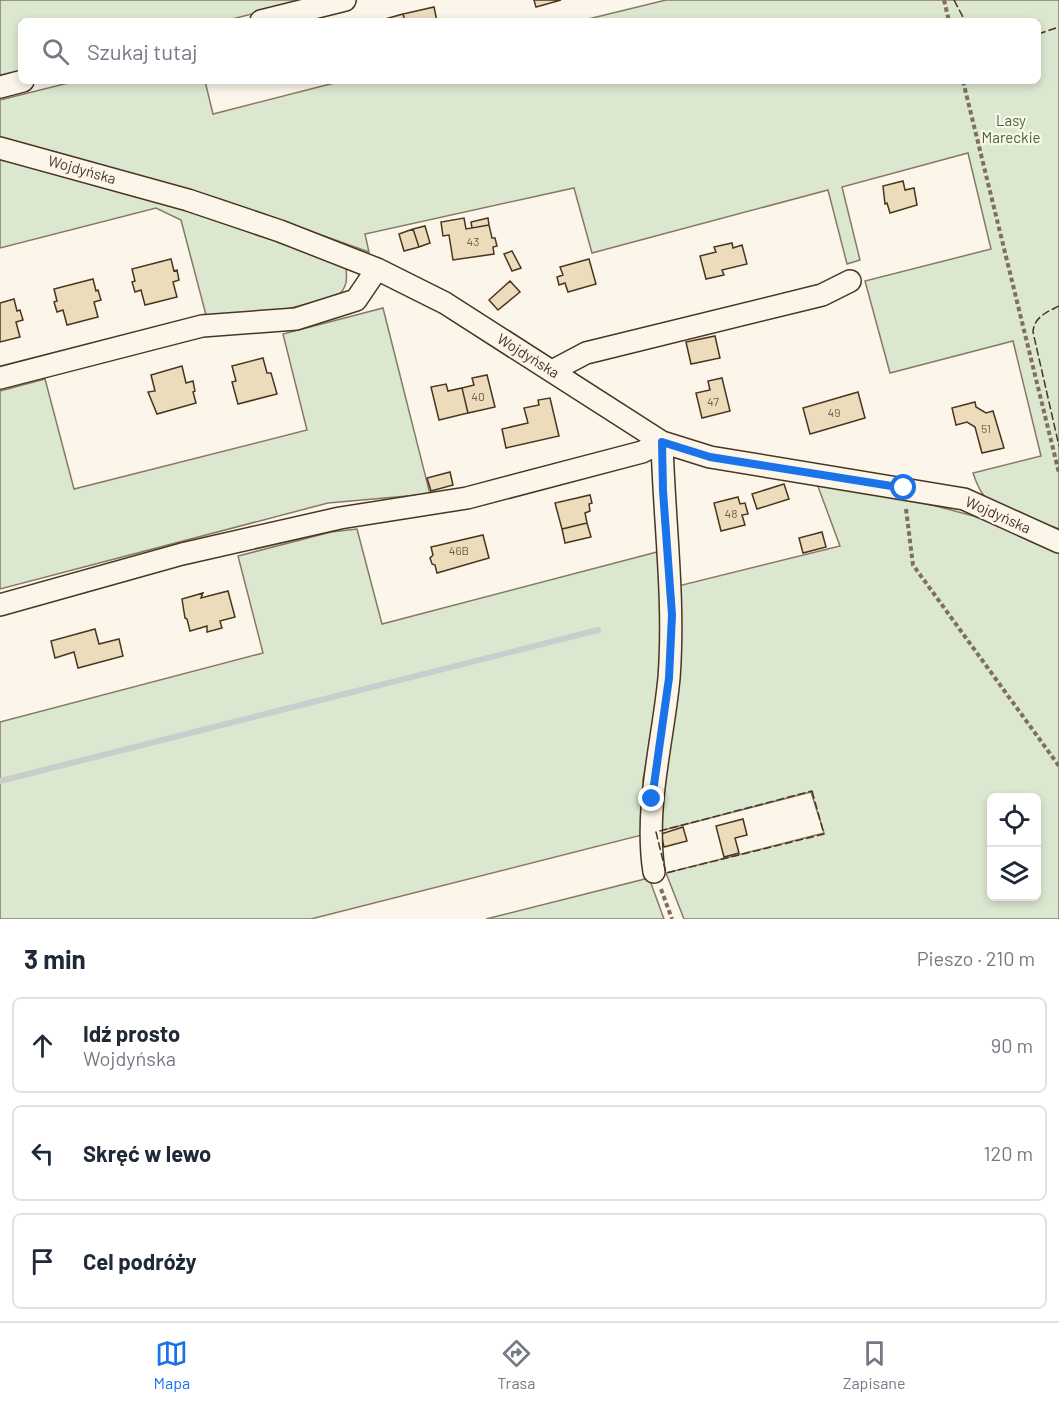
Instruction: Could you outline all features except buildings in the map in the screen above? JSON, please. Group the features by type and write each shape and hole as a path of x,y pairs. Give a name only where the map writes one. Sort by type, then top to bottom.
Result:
{"street":[{"path":"273,18 345,0"},
{"path":"0,87 18,82"},
{"name":"Wojdyńska","path":"0,148 188,200 280,231 377,269 445,303 662,442 710,457 964,499 1059,542"},
{"path":"0,378 202,326 296,319 356,300 377,269"},
{"path":"552,371 586,353 822,295 850,281"},
{"path":"0,605 216,546 340,518 468,498 642,452 662,442 663,491 672,615 669,678 652,799 651,850 654,872"}],"path":[{"path":"944,0 948,18"},
{"path":"964,84 1059,473"},
{"path":"904,488 913,565 1059,766"},
{"path":"654,872 672,919"}],"green space":[{"path":"0,0 308,0 236,18 18,18 18,76 0,80"},
{"name":"Lasy Mareckie","path":"666,0 1059,0 1059,529 1012,513 994,504 982,494 973,473 1041,456 1013,341 890,373 865,281 991,249 968,153 842,187 860,260 847,264 828,190 592,253 574,188 365,234 369,252 223,200 59,153 0,139 0,100 64,84 206,84 213,114 330,84 1041,84 1041,18 592,18"},
{"path":"0,160 131,193 346,266 345,286 337,296 276,312 206,315 181,220 156,208 0,248"},
{"path":"383,308 430,494 328,503 0,589 0,391 45,379 74,489 307,430 283,334"},
{"path":"816,481 936,506 996,522 1059,548 1059,919 684,919 666,873 824,833 811,792 656,832 674,587 840,546"},
{"path":"357,529 382,624 657,552 664,590 661,695 643,779 645,820 642,835 311,919 0,919 0,722 263,653 238,556 331,532"},
{"path":"649,878 664,919 486,919"}],"waterway":[{"path":"0,781 598,630"}],"fence":[{"path":"954,0 963,18"},
{"path":"1041,33 1059,27"},
{"path":"1059,306 1039,319 1033,332 1059,446"},
{"path":"812,791 824,834 666,873 656,832 812,791"}],"route":[{"path":"652,799 669,678 672,615 663,491 662,442 710,457 904,488"}]}
